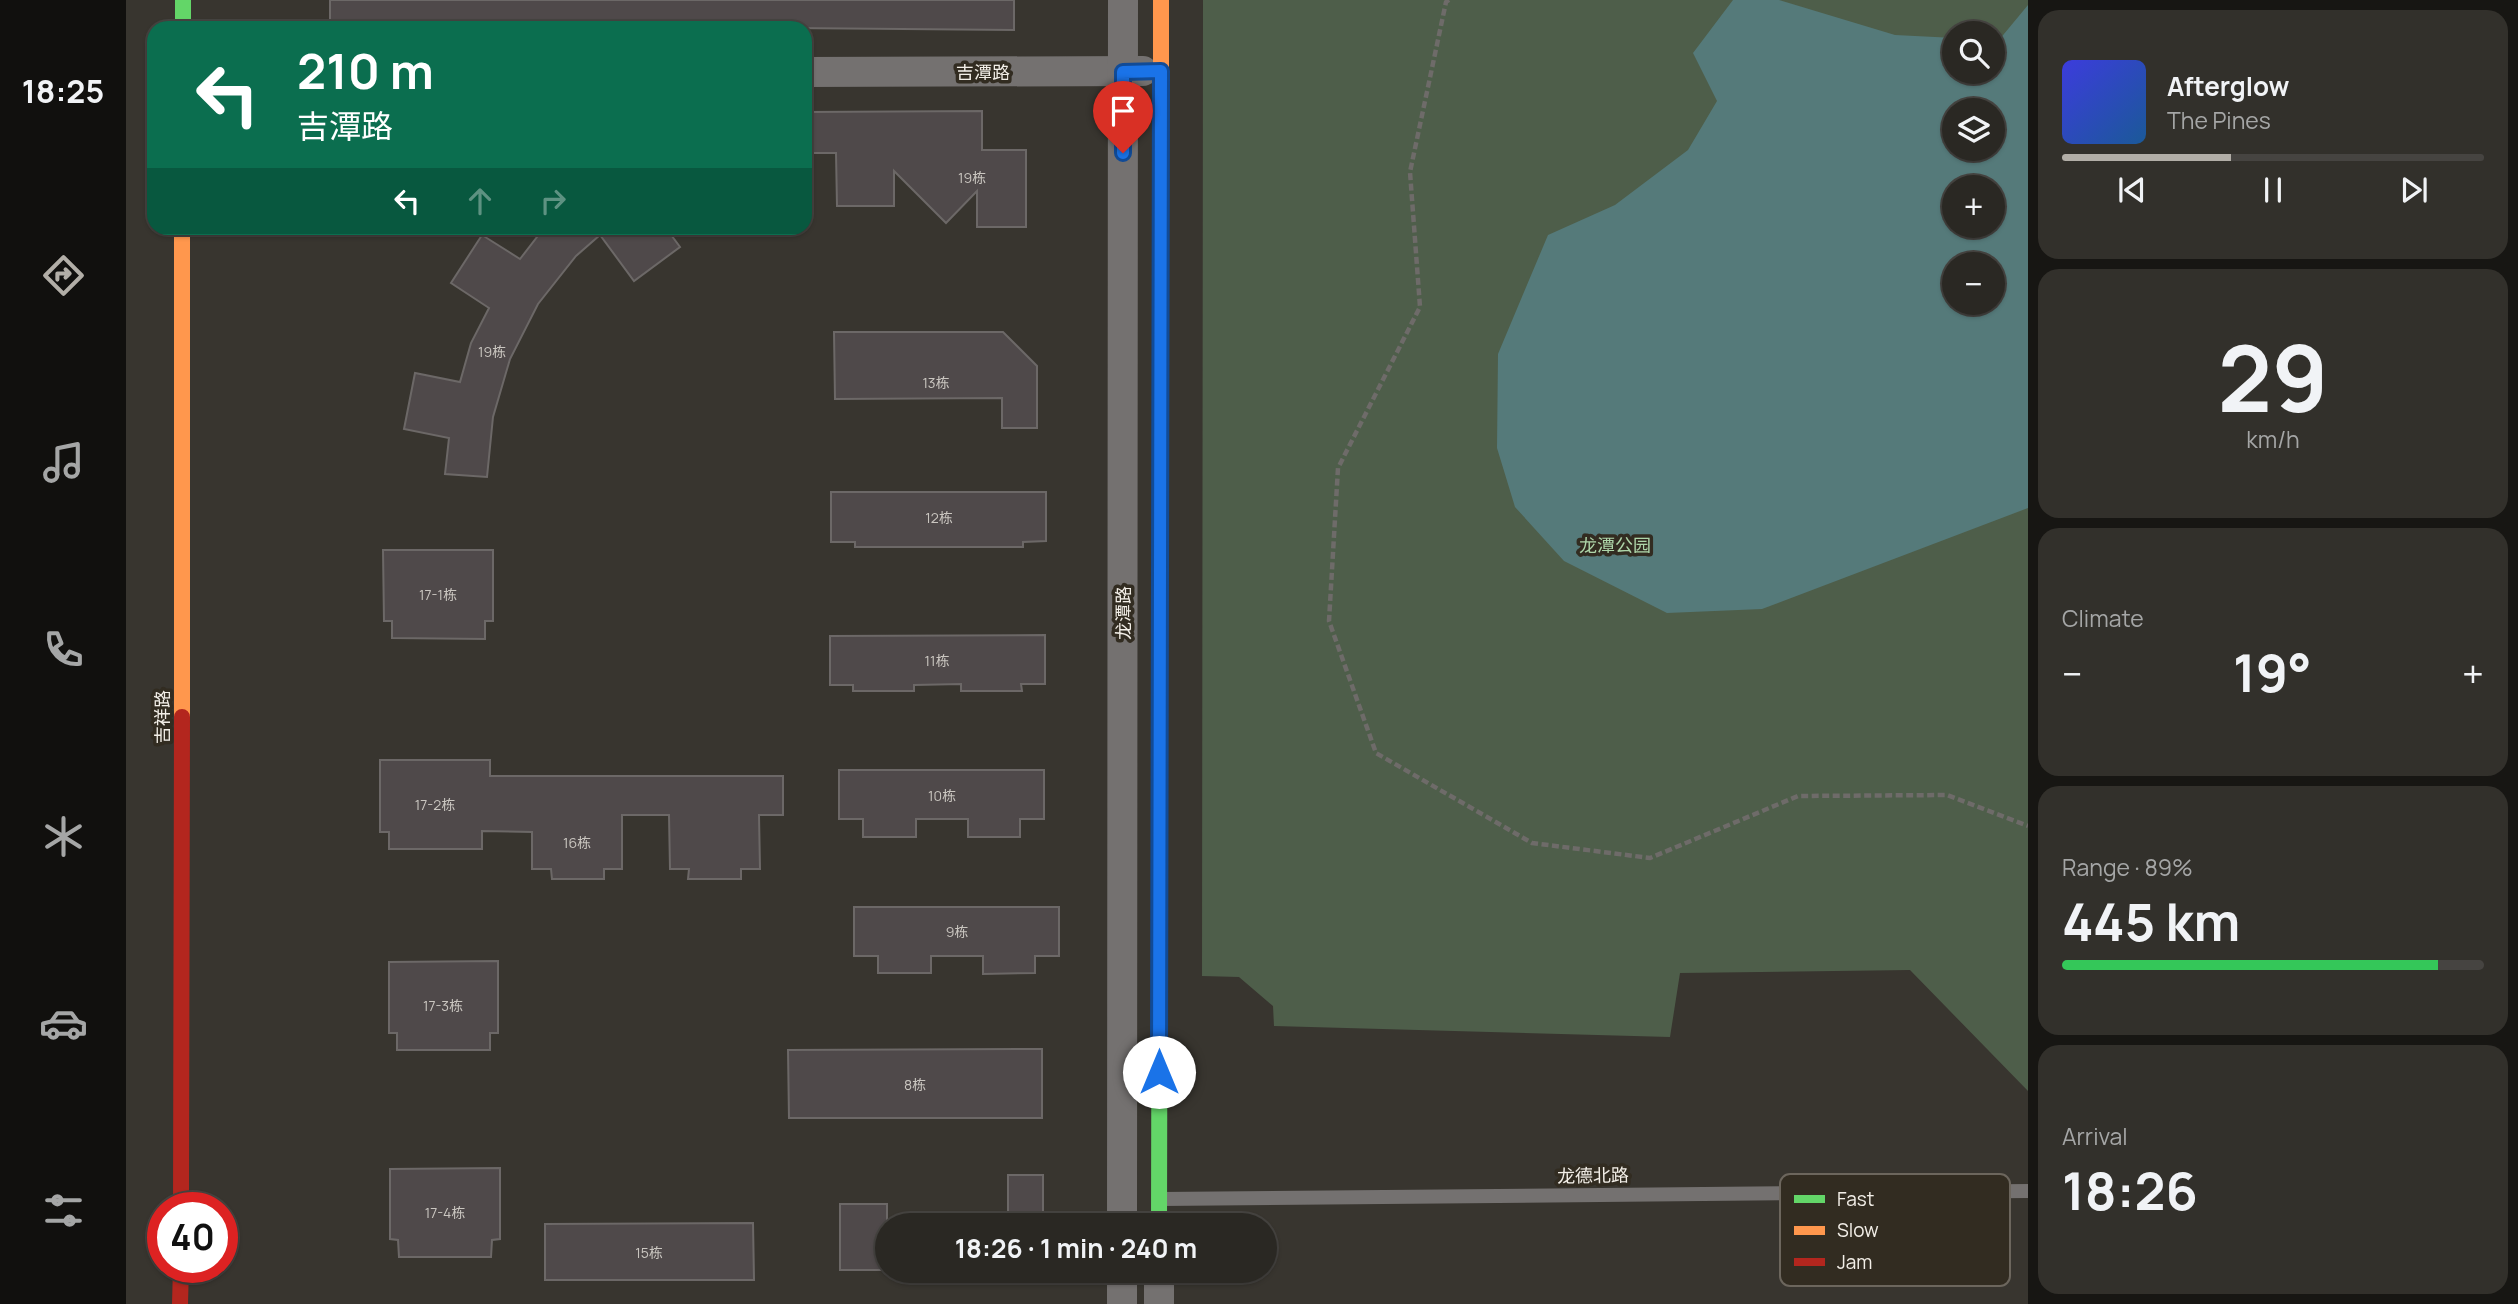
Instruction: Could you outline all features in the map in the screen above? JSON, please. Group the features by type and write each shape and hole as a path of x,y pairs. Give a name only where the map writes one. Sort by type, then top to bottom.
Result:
{"street":[{"path":"183,0 183,21"},
{"name":"龙潭路","path":"1122,1213 1123,0"},
{"name":"龙潭路","path":"1159,1213 1161,0"},
{"name":"吉潭路","path":"812,72 1161,71"},
{"name":"吉祥路","path":"181,1192 183,235"},
{"path":"180,1304 181,1283"},
{"path":"1122,1283 1122,1304"},
{"path":"1158,1304 1159,1283"}],"lane":[{"name":"龙德北路","path":"2010,1191 2028,1191"},
{"name":"龙德北路","path":"1159,1199 1780,1193"}],"path":[{"path":"1449,0 1446,2 1410,172 1420,307 1338,468 1329,621 1376,753 1532,843 1650,859 1798,796 1947,795 2028,826"}],"green space":[{"name":"龙潭公园","path":"1203,0 2028,0 2028,1091 1910,970 1680,973 1670,1037 1274,1026 1273,1006 1239,977 1202,976"}],"water":[{"path":"1733,0 1779,0 1895,35 1942,37 1942,84 2005,84 2005,33 2028,5 2028,508 1762,609 1667,613 1564,561 1515,507 1497,448 1498,354 1548,235 1615,205 1688,150 1717,101 1693,53"}],"building":[{"path":"330,0 1014,0 1014,30 812,28 812,21 330,21"},
{"path":"982,111 982,150 1026,150 1026,227 977,227 977,191 946,223 894,171 894,206 837,206 836,153 812,153 812,112"},
{"path":"482,235 520,259 539,235 600,235 576,256 538,304 510,359 493,417 487,477 445,474 449,438 404,429 415,373 460,382 471,343 489,308 451,283"},
{"path":"600,235 671,235 680,247 634,281"},
{"path":"834,332 1003,332 1037,366 1037,428 1002,428 1002,398 835,399"},
{"path":"831,492 1046,492 1046,541 1023,542 1023,547 855,547 855,542 831,542"},
{"path":"383,550 493,550 493,621 485,621 485,639 392,638 392,621 384,621"},
{"path":"1045,635 1045,684 1021,684 1022,691 961,691 961,684 914,685 914,691 853,691 853,685 830,685 830,636"},
{"path":"380,760 490,760 490,776 783,776 783,815 759,815 760,869 741,869 741,879 688,879 689,869 670,869 669,815 622,815 622,869 604,869 604,879 552,879 551,869 532,869 532,832 482,831 482,849 389,849 389,832 380,832"},
{"path":"839,770 1044,770 1044,819 1020,819 1020,837 968,837 968,819 916,819 916,837 863,837 863,819 839,819"},
{"path":"854,907 1059,907 1059,956 1035,956 1035,973 983,974 983,956 931,956 931,973 878,973 878,956 854,956"},
{"path":"498,961 498,1033 490,1033 490,1050 397,1050 397,1033 389,1033 389,962"},
{"path":"1042,1049 1042,1118 789,1118 788,1050"},
{"path":"500,1168 500,1239 492,1240 491,1257 399,1257 398,1240 390,1239 390,1169"},
{"path":"1008,1175 1043,1175 1043,1213 1008,1213"},
{"path":"840,1204 887,1204 887,1213 875,1213 875,1270 840,1270"},
{"path":"753,1223 754,1280 545,1280 545,1224"}],"traffic: fast":[{"path":"183,0 183,21"},
{"path":"1159,1213 1160,749"}],"traffic: slow":[{"path":"1161,0 1161,150"},
{"path":"182,235 182,717"}],"traffic: jam":[{"path":"1160,749 1161,150"},
{"path":"181,1192 182,717"},
{"path":"180,1304 181,1283"}],"route":[{"path":"1123,153 1123,72 1161,71 1159,1072"}]}
